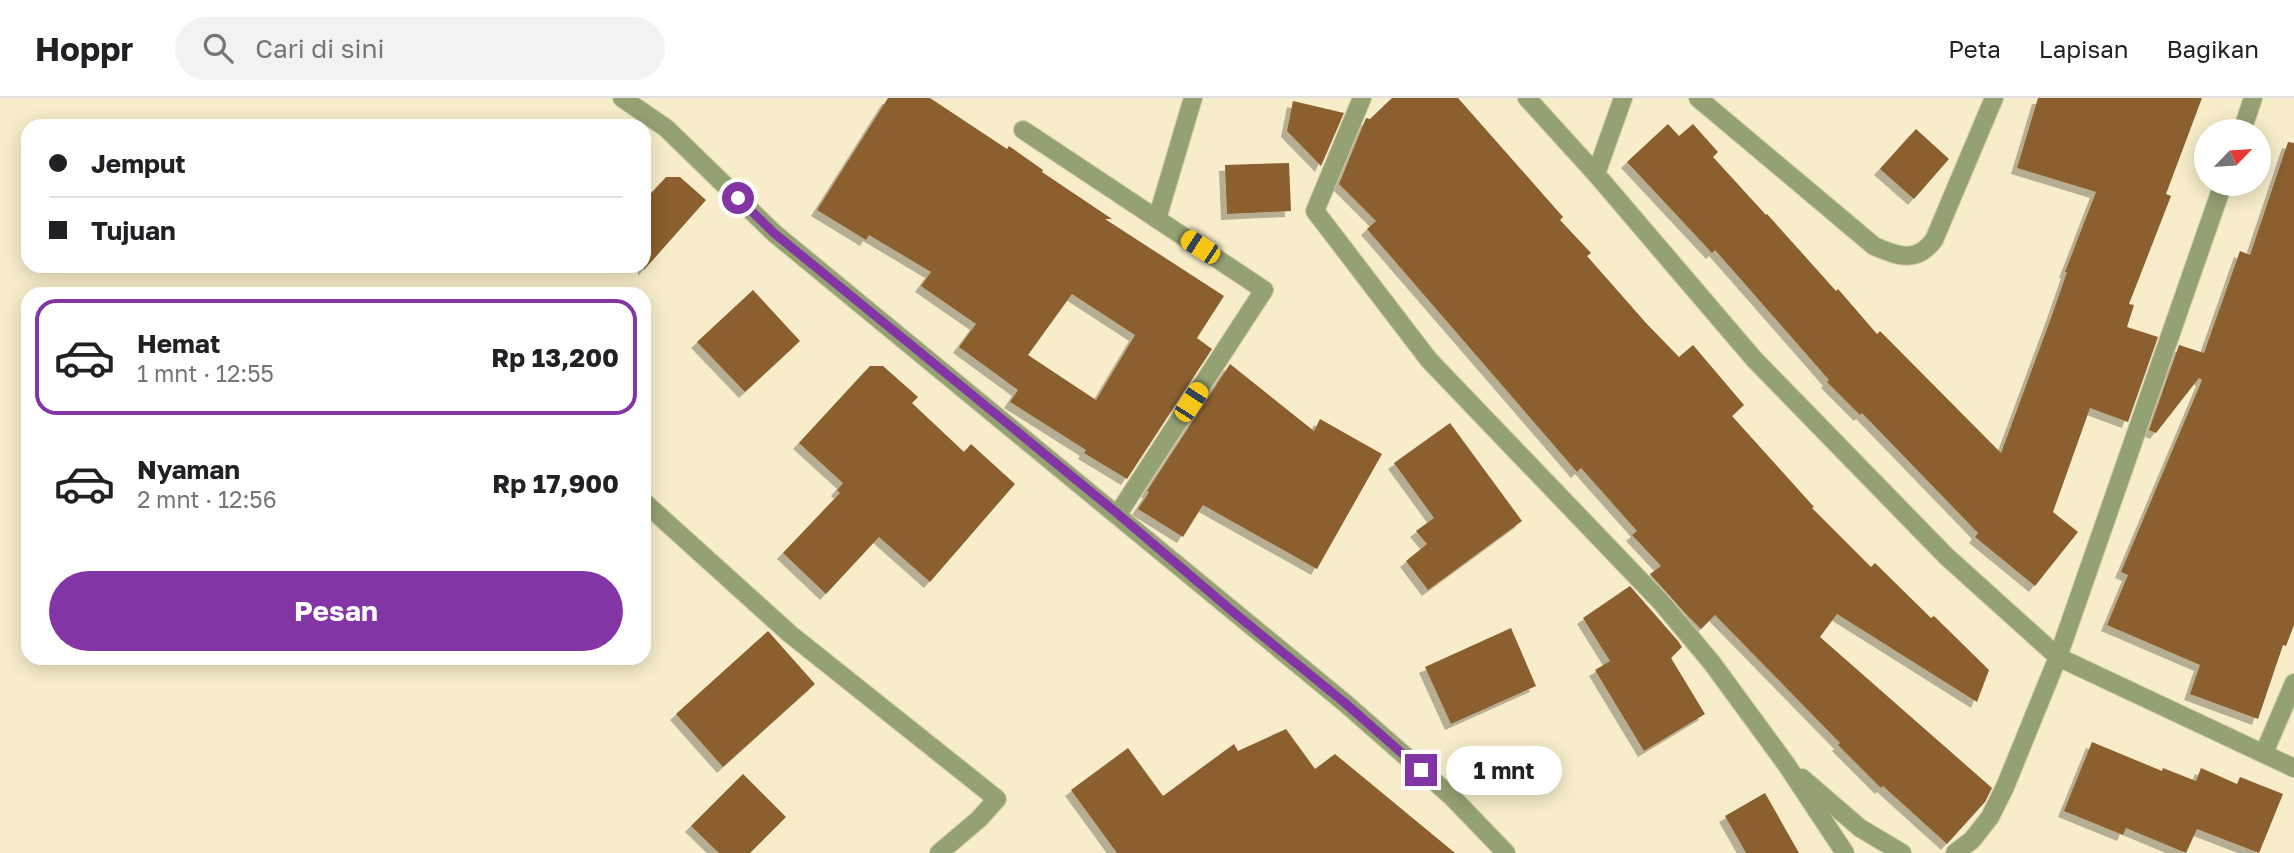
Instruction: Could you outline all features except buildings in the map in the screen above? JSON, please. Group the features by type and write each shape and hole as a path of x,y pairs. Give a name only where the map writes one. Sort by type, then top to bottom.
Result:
{"street":[{"path":"622,98 666,128 774,233 1345,703 1452,797 1506,853"},
{"path":"1157,219 1193,98"},
{"path":"1362,98 1315,211 1429,360 1661,602 1712,663 1786,764 1845,853"},
{"path":"1527,98 1597,174 1788,396 1946,556 2058,657 2294,768"},
{"path":"1597,174 1623,98"},
{"path":"1698,98 1874,246 1893,254 1914,256 1926,250 1934,240 1994,98"},
{"path":"2246,119 2253,98"},
{"path":"1023,130 1264,290 1118,514"},
{"path":"1955,853 1972,840 1990,817 2058,657 2219,196"},
{"path":"651,508 790,634 997,799 979,819 939,853"},
{"path":"2264,754 2294,683"},
{"path":"1786,764 1860,828 1902,853"}],"route":[{"path":"738,198 774,233 1118,514 1345,703 1421,770"}]}
